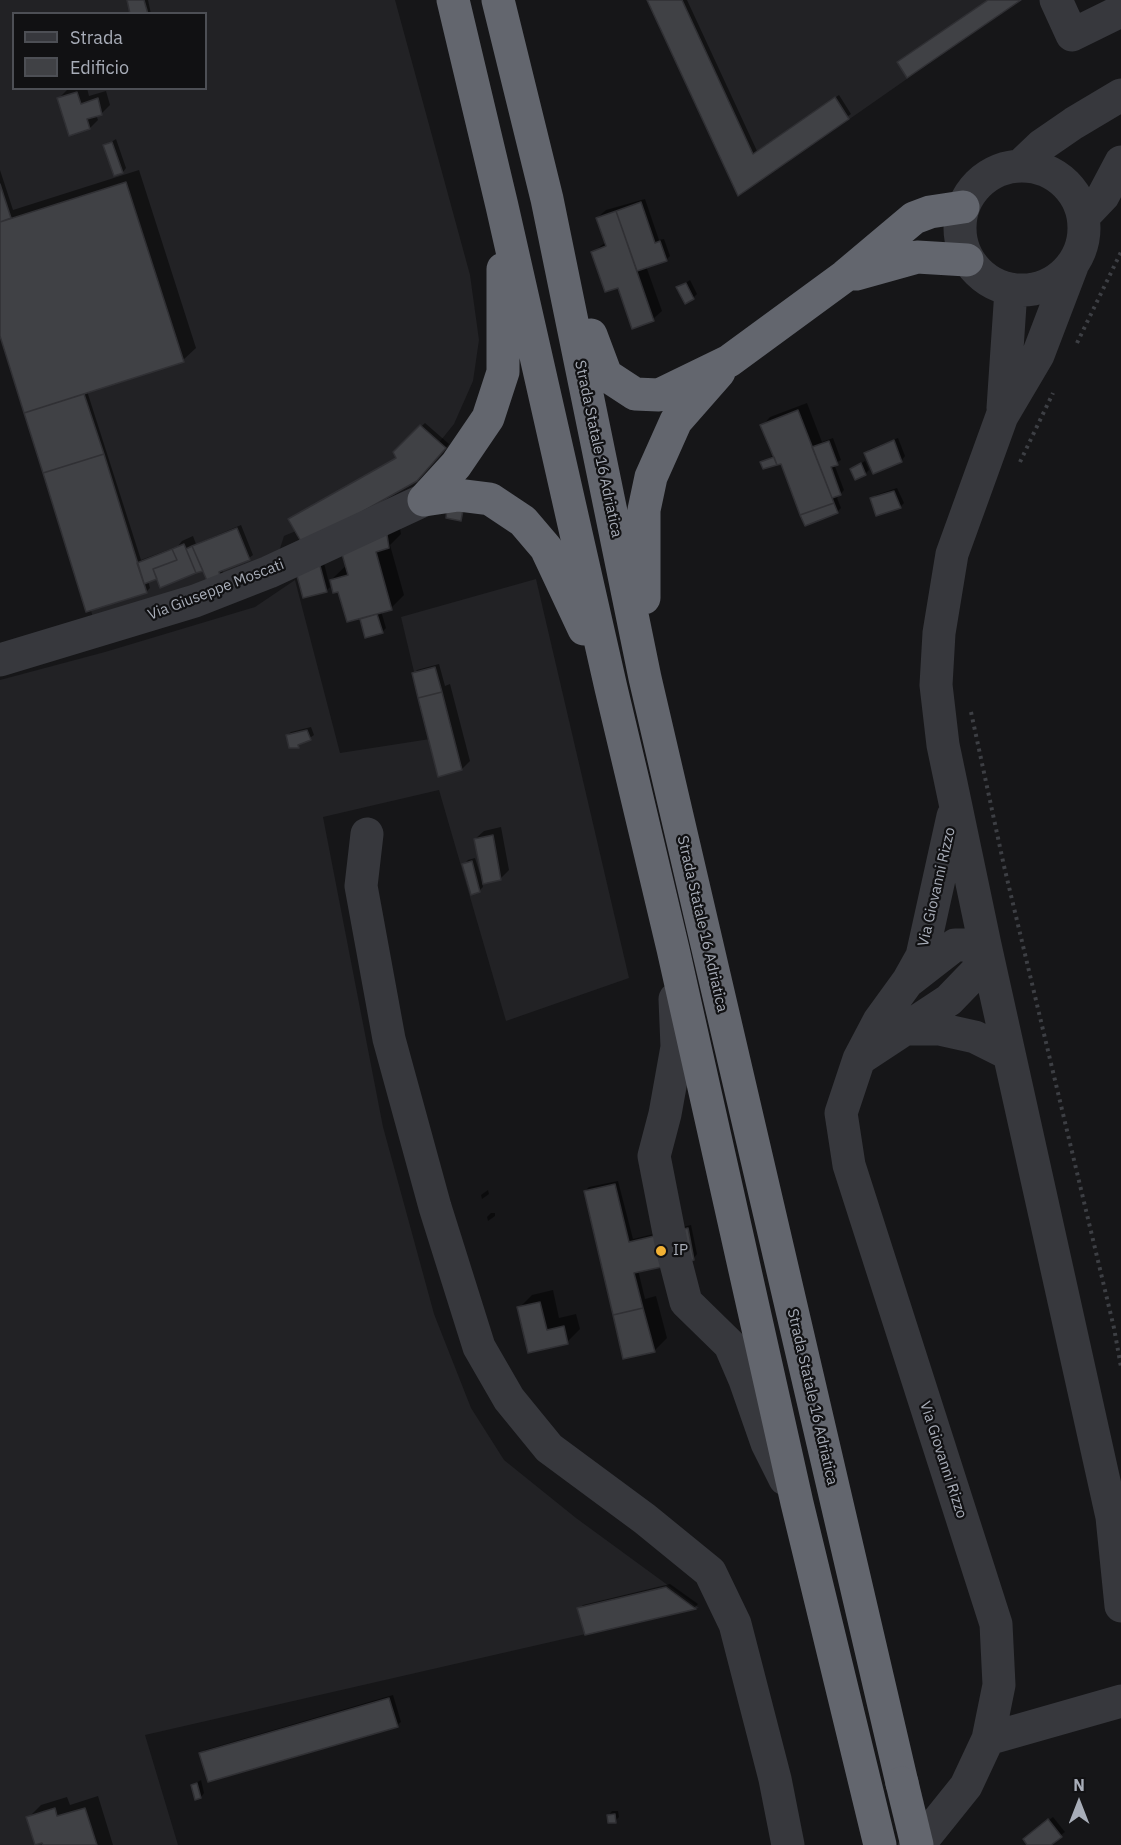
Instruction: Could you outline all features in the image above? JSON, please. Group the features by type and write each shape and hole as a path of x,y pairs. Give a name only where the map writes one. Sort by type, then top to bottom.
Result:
{"highway":[{"path":"444,0 462,33"},
{"path":"453,0 611,688 674,949 797,1503 880,1845"},
{"name":"Strada Statale 16 Adriatica","path":"498,0 547,200 645,678 916,1845"},
{"path":"547,200 576,294 606,375 635,394 659,395 729,361 846,276 915,218 930,212 963,207"},
{"path":"424,500 456,465 488,418 503,372 502,206"},
{"path":"846,276 917,257 967,260"},
{"path":"645,678 644,520 651,477 676,421 729,361"},
{"path":"424,500 458,495 490,499 523,521 546,548 611,688"}],"street":[{"path":"1056,0 1072,35 1121,11"},
{"path":"1021,165 1042,145 1121,95"},
{"path":"1084,216 1103,195 1121,162"},
{"path":"1072,266 1060,278 1046,286 1029,291 1011,290 994,284 979,274 967,260 961,243 959,225 963,207 970,193 992,173 1006,167 1021,165 1043,169 1062,180 1076,196 1084,216 1085,234 1038,356 1002,416 952,554 939,633 936,685 944,745 985,945 1112,1517 1121,1606"},
{"path":"1002,416 1011,290"},
{"name":"Via Giuseppe Moscati","path":"0,660 195,601 269,572 424,500"},
{"name":"Via Giovanni Rizzo","path":"916,1845 966,1786 988,1739 999,1685 996,1624 849,1165 841,1113 859,1059 879,1021 908,981 922,956 956,804"},
{"path":"367,834 361,886 389,1039 435,1207 479,1347 510,1399 549,1448 645,1519 710,1572 735,1624 775,1779 788,1845"},
{"path":"908,981 955,945 985,945"},
{"path":"859,1059 949,1000 977,971 985,945"},
{"path":"674,949 677,1047 665,1114 654,1156 672,1248 686,1302 730,1345 767,1443 797,1503"},
{"path":"906,1029 939,1029 975,1037 1009,1054"},
{"path":"988,1739 1121,1701"}],"path":[{"path":"1075,347 1121,252"},
{"path":"1019,462 1055,389"},
{"path":"969,703 1004,866 1121,1367"}],"shaded area":[{"path":"0,0 395,0 470,275 479,340 473,381 454,424 405,485 284,536 277,558 94,620 0,337"},
{"path":"652,0 1020,0 745,192"},
{"path":"536,579 629,978 506,1021 439,790 323,817 383,1127 434,1314 471,1408 504,1460 576,1518 699,1608 145,1735 178,1845 0,1845 0,680 105,652 255,607 295,580 340,753 430,739 401,617"}],"building":[{"path":"127,0 144,0 147,12 130,12"},
{"path":"647,0 682,0 753,154 835,97 849,119 738,196"},
{"path":"988,0 1021,0 907,78 897,62"},
{"path":"77,92 81,104 98,98 102,115 87,119 90,129 69,136 57,98"},
{"path":"112,142 123,173 114,176 103,145"},
{"path":"126,182 184,362 24,413 0,336 0,222"},
{"path":"0,184 11,218 0,222"},
{"path":"641,202 655,243 660,241 667,261 637,271 616,211"},
{"path":"616,211 654,321 632,329 618,288 605,292 591,252 606,246 596,218"},
{"path":"686,283 694,299 685,304 676,287"},
{"path":"84,394 104,454 43,473 24,413"},
{"path":"798,410 834,503 800,515 781,464 777,465 760,425"},
{"path":"420,425 446,448 417,481 303,545 288,519 396,458 393,452"},
{"path":"894,440 902,462 873,474 864,453"},
{"path":"829,441 838,465 831,467 841,495 832,498 812,447"},
{"path":"104,454 147,593 86,612 43,473"},
{"path":"774,457 777,465 763,469 760,462"},
{"path":"861,463 866,475 855,480 850,469"},
{"path":"894,491 901,508 876,516 870,498"},
{"path":"834,503 838,513 805,526 800,515"},
{"path":"447,508 463,510 461,521 446,518"},
{"path":"237,528 250,560 219,572 221,579 208,583 192,546"},
{"path":"386,528 389,548 376,552 392,610 347,622 338,592 333,593 330,580 348,575 340,547"},
{"path":"184,544 196,573 160,588 153,569 177,560 172,549"},
{"path":"192,546 203,571 196,573 186,549"},
{"path":"172,549 177,560 153,569 157,579 144,584 137,563"},
{"path":"319,562 327,592 303,598 297,576"},
{"path":"377,614 383,633 365,638 360,619"},
{"path":"435,667 442,692 418,698 412,673"},
{"path":"442,692 462,770 438,777 418,698"},
{"path":"307,730 311,740 298,745 299,748 289,748 286,735"},
{"path":"493,835 501,880 483,884 474,839"},
{"path":"472,861 480,892 471,895 462,864"},
{"path":"615,1184 629,1242 688,1228 694,1260 634,1273 643,1308 613,1315 584,1191"},
{"path":"540,1302 547,1330 564,1326 568,1344 528,1353 517,1307"},
{"path":"643,1308 655,1352 623,1359 613,1315"},
{"path":"666,1587 696,1609 585,1635 577,1608"},
{"path":"389,1698 398,1727 208,1782 199,1753"},
{"path":"197,1783 201,1798 195,1800 191,1785"},
{"path":"55,1808 57,1816 85,1808 97,1845 43,1845 42,1843 35,1845 26,1817"},
{"path":"615,1814 616,1823 608,1823 607,1815"},
{"path":"1048,1819 1062,1837 1051,1845 1027,1845 1023,1839"}],"place":[{"name":"IP","path":"661,1251"}]}
